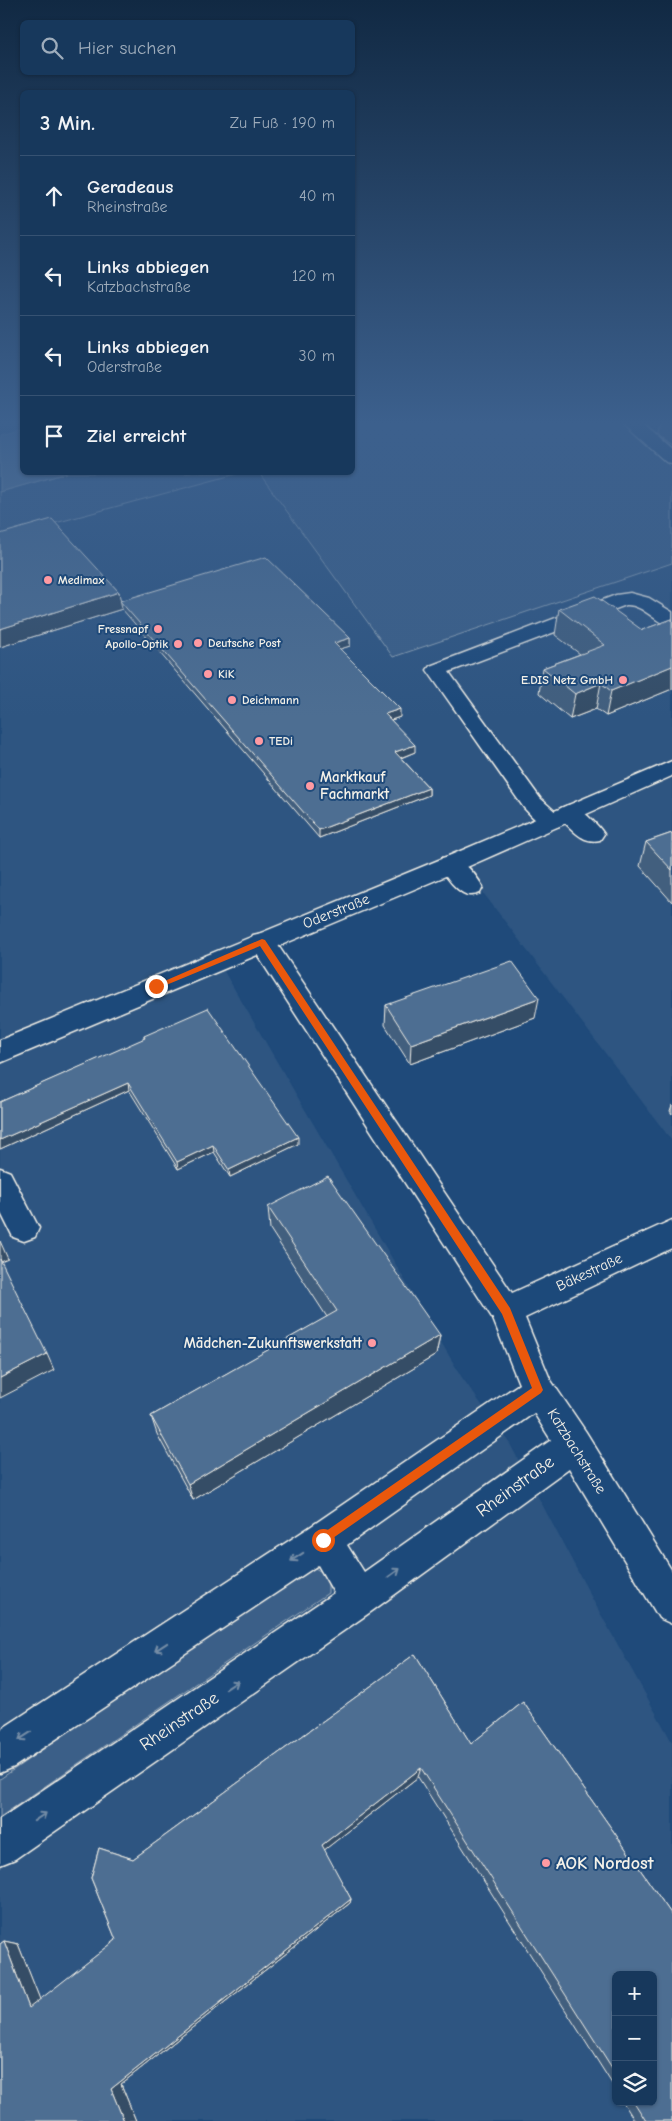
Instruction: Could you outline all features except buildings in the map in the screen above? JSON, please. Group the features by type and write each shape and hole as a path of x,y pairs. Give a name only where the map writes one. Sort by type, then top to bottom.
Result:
{"street":[{"path":"592,834 532,803 437,670 623,599 632,598 640,601 672,621"},
{"name":"Oderstraße","path":"0,1052 450,864 672,768"},
{"path":"450,864 471,887"},
{"name":"Katzbachstraße","path":"262,942 506,1311 538,1390 574,1444 672,1605"},
{"path":"0,1181 24,1228"},
{"name":"Bäkestraße","path":"506,1311 672,1233"},
{"path":"0,1753 323,1540 538,1390"},
{"name":"Rheinstraße","path":"0,1844 358,1598 574,1444"},
{"path":"323,1540 358,1598"}],"shaded area":[{"path":"0,519 70,519 0,538"},
{"path":"70,519 292,519 393,657 672,563 672,1141 459,861 218,961 461,1376 510,1444 594,1602 672,1742 672,2121 0,2121 0,538"},
{"path":"292,519 672,519 672,563 393,657"},
{"path":"310,1565 328,1576 328,1593 0,1817 0,1779"}],"place":[{"name":"Medimax","path":"48,580"},
{"name":"Fressnapf","path":"158,629"},
{"name":"Deutsche Post","path":"198,643"},
{"name":"Apollo-Optik","path":"178,644"},
{"name":"KiK","path":"208,674"},
{"name":"E.DIS Netz GmbH","path":"623,680"},
{"name":"Deichmann","path":"232,700"},
{"name":"TEDi","path":"259,741"},
{"name":"Marktkauf Fachmarkt","path":"310,786"},
{"name":"Mädchen-Zukunftswerkstatt","path":"372,1343"},
{"name":"AOK Nordost","path":"546,1863"}],"route":[{"path":"156,986 262,942 506,1311 538,1390 323,1540"}]}
